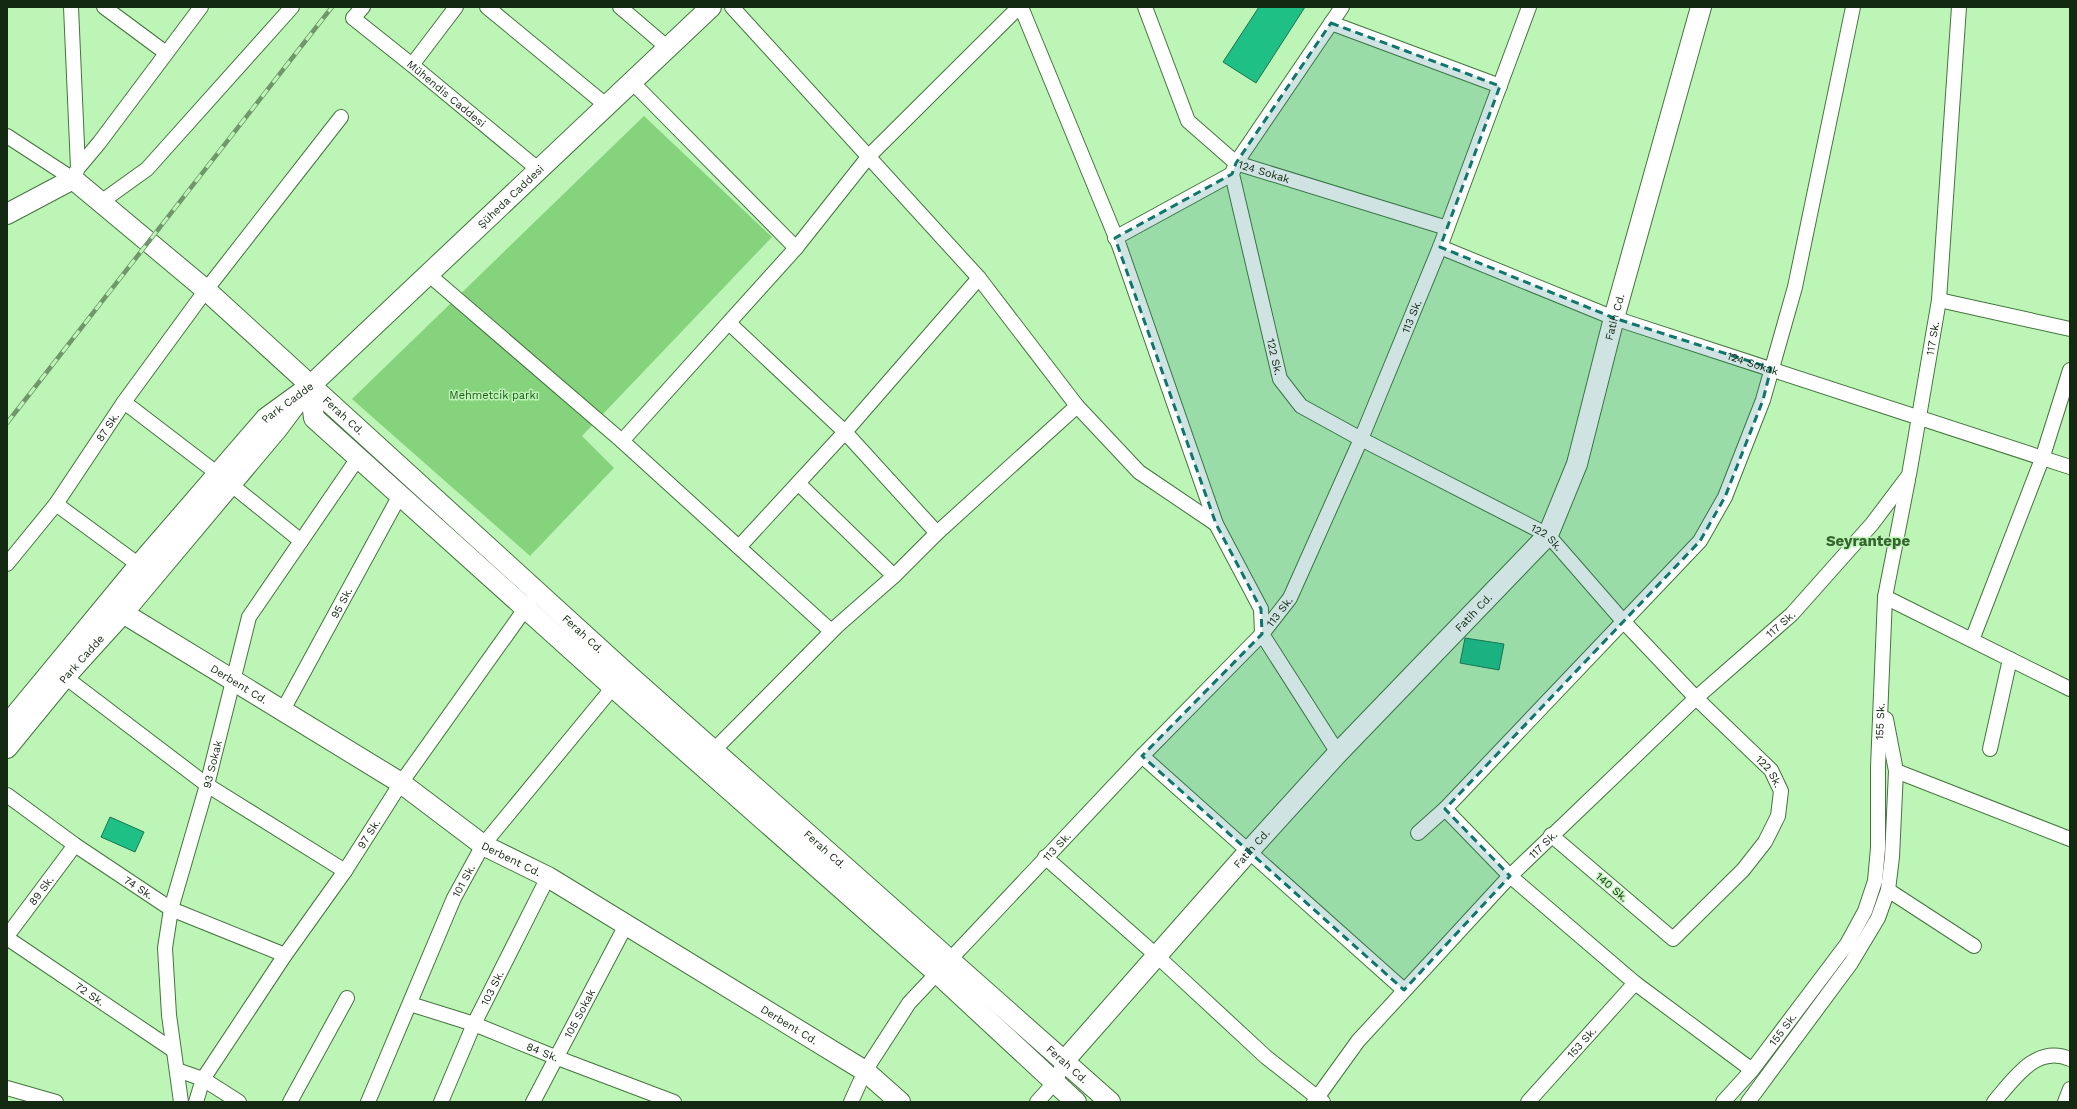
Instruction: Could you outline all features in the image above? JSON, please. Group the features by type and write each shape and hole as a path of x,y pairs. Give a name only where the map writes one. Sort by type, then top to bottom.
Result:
{"street":[{"path":"71,7 75,174"},
{"path":"104,7 166,53"},
{"path":"7,214 75,174 201,7"},
{"path":"101,202 147,169 292,7"},
{"name":"Mühendis Caddesi","path":"363,7 353,18 412,64 539,170"},
{"path":"412,64 456,7"},
{"path":"487,7 607,106"},
{"path":"620,7 668,48"},
{"name":"Şüheda Caddesi","path":"310,386 711,7"},
{"path":"732,7 979,278 1076,406 1139,472 1216,524"},
{"path":"622,441 796,248 869,156 1020,7 1116,238 1216,524 1261,608 1262,634 1338,753"},
{"name":"124 Sokak","path":"1145,7 1188,121 1234,169 1447,228"},
{"path":"1116,238 1234,169 1342,7"},
{"name":"113 Sk.","path":"851,1102 864,1071 909,1003 1045,857 1262,634 1290,598 1361,439 1440,247 1529,7"},
{"name":"Fatih Cd.","path":"1037,1102 1055,1082 1065,1060 1249,851 1338,753 1548,534 1577,464 1614,318 1702,7"},
{"path":"1418,833 1445,809 1700,541 1725,497 1763,400 1795,287 1852,7"},
{"name":"117 Sk.","path":"1318,1100 1358,1041 1510,876 1696,698 1792,614 1872,524 1909,475 1939,300 1959,7"},
{"path":"1331,23 1500,86"},
{"path":"632,82 796,248"},
{"name":"87 Sk.","path":"7,564 56,504 124,402 206,290 341,117"},
{"path":"7,136 75,174 101,202 206,290 310,386"},
{"name":"122 Sk.","path":"1234,169 1280,379 1301,406 1361,439 1548,534 1623,621 1696,698 1771,770 1781,791 1778,816 1765,842 1743,870 1673,939"},
{"name":"124 Sokak","path":"1440,247 1614,318 1771,368 2042,459 2070,467"},
{"path":"428,274 622,441 831,631"},
{"path":"739,547 845,432 979,278"},
{"path":"1939,300 2070,329"},
{"path":"729,323 845,432 938,533"},
{"path":"1972,640 2042,459 2070,370"},
{"name":"Ferah Cd.","path":"310,386 314,418 526,608 619,680 714,750 943,966 1076,1102"},
{"name":"Ferah Cd.","path":"310,386 337,407 538,592 619,680 943,966 1065,1060 1110,1102"},
{"name":"Park Cadde","path":"7,725 139,565 224,479 278,428 310,386"},
{"path":"124,402 224,479 301,541"},
{"path":"714,750 831,631 894,576 938,533 1076,406"},
{"name":"93 Sokak","path":"181,1102 173,1050 165,948 171,909 207,785 249,617 358,458"},
{"path":"1881,696 1885,597 1909,475"},
{"name":"Park Cadde","path":"7,748 65,677 123,613 224,479"},
{"path":"798,483 894,576"},
{"name":"95 Sk.","path":"283,710 400,495"},
{"path":"56,504 139,565"},
{"name":"97 Sk.","path":"196,1102 203,1079 285,956 345,870 400,783 538,592"},
{"path":"1885,597 2070,689"},
{"name":"Derbent Cd.","path":"123,613 233,679 400,783 483,845 548,877 864,1071 900,1102"},
{"path":"1990,749 2010,659"},
{"path":"65,677 207,785 345,870"},
{"name":"101 Sk.","path":"368,1102 454,898 483,845 619,680"},
{"name":"155 Sk.","path":"1748,1102 1851,963 1878,918 1888,890 1892,857 1896,771 1881,696"},
{"name":"155 Sk.","path":"1723,1102 1752,1070 1847,944 1865,910 1875,881 1878,848 1878,767 1881,696"},
{"path":"1142,756 1404,990"},
{"path":"1896,771 2070,839"},
{"name":"74 Sk.","path":"7,795 75,845 171,909 285,956"},
{"path":"1445,809 1510,876 1635,983 1752,1070"},
{"name":"140 Sk.","path":"1551,836 1673,939"},
{"name":"89 Sk.","path":"7,937 75,845"},
{"path":"1045,857 1157,956 1266,1057 1318,1100"},
{"name":"103 Sk.","path":"441,1102 474,1024 548,877"},
{"path":"1888,890 1974,946"},
{"name":"105 Sokak","path":"533,1102 626,925"},
{"name":"72 Sk.","path":"7,937 173,1050"},
{"name":"153 Sk.","path":"1528,1102 1635,983"},
{"path":"290,1102 347,998"},
{"name":"84 Sk.","path":"410,1004 474,1024 643,1097 674,1102"},
{"path":"1994,1102 2027,1064 2048,1056 2062,1056 2070,1059"},
{"path":"177,1070 203,1079 239,1102"},
{"path":"7,1088 56,1102"},
{"path":"2065,1102 2070,1089"}],"highlighted area":[{"path":"1331,23 1500,86 1440,247 1614,318 1771,368 1763,400 1725,497 1700,541 1445,809 1510,876 1404,990 1142,756 1262,634 1261,609 1216,524 1115,238 1232,174 1236,163"}],"green space":[{"name":"Mehmetcik parkı","path":"644,116 772,237 582,436 614,468 530,556 352,399"}],"building":[{"path":"1259,7 1305,7 1256,83 1223,62"},
{"path":"1465,638 1504,644 1499,670 1460,663"},
{"path":"110,817 144,832 135,852 101,837"}],"railway":[{"path":"7,423 332,7"}],"district":[{"name":"Seyrantepe","path":"1868,541"}]}
